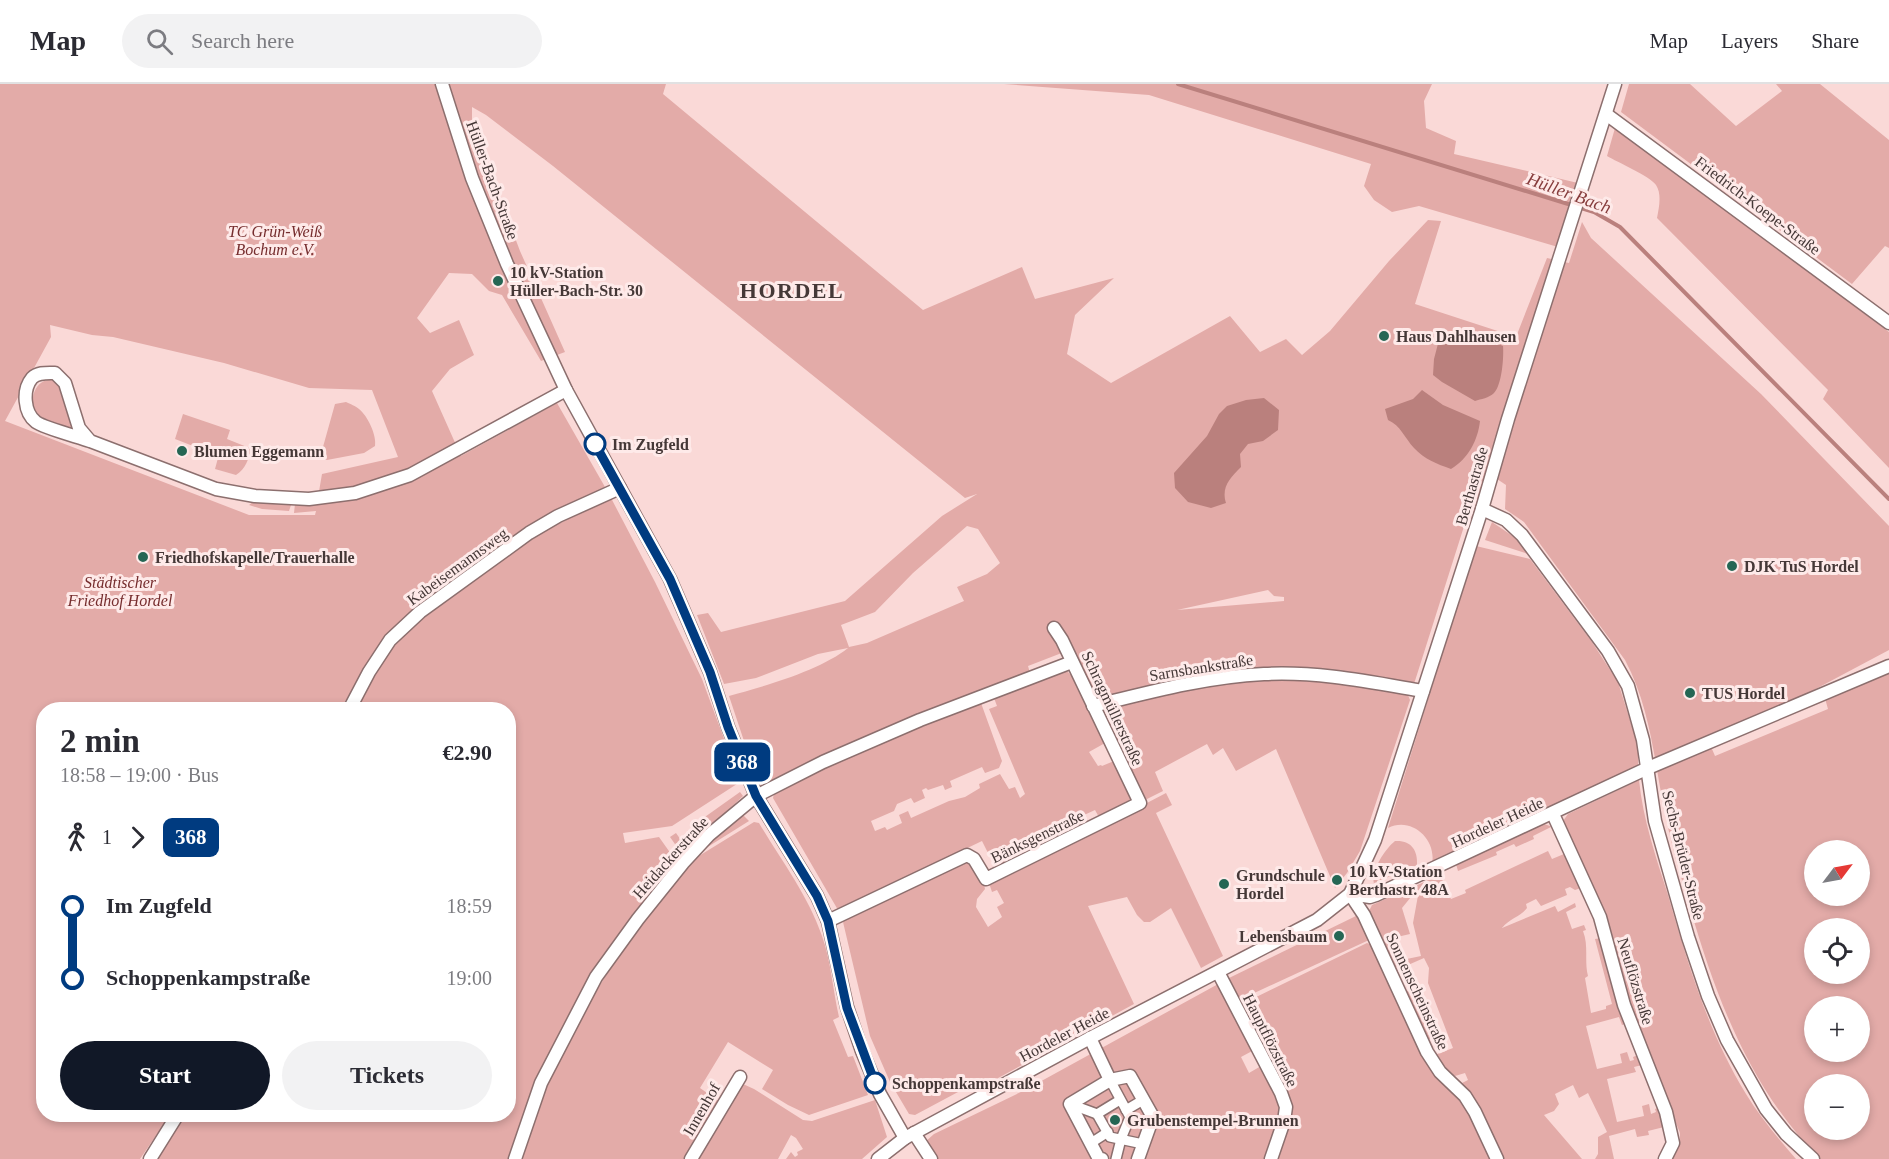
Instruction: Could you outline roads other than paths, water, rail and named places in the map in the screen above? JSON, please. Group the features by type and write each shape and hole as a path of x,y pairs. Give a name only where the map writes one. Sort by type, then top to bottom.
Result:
{"street":[{"name":"Hüller-Bach-Straße","path":"442,84 472,178 507,264 566,390 670,579 710,672 728,727 756,796"},
{"name":"Berthastraße","path":"1350,894 1371,852 1482,509 1508,419 1615,84"},
{"name":"Friedrich-Koepe-Straße","path":"1606,114 1889,323"},
{"path":"90,441 79,428 65,383 55,373 42,373 32,378 25,398 29,413 36,422 216,489 294,500 355,493 410,475 566,390"},
{"name":"Kabeisemannsweg","path":"353,702 390,640 420,612 530,533 558,516 620,488"},
{"name":"Sechs-Brüder-Straße","path":"1482,509 1506,520 1522,535 1608,651 1628,686 1637,712 1655,821 1688,937 1708,996 1727,1040 1766,1109 1786,1134 1813,1159"},
{"name":"Schragmüllerstraße","path":"1054,628 1062,640 1140,803"},
{"name":"Heidackerstraße","path":"515,1159 541,1083 596,977 638,918 696,848 756,796 823,762 882,736 1072,662"},
{"name":"Hordeler Heide","path":"878,1159 910,1135 1090,1038 1317,921 1350,894 1370,897 1376,895 1648,768 1889,666"},
{"name":"Sarnsbankstraße","path":"1093,706 1178,685 1266,674 1332,676 1422,692"},
{"path":"756,796 817,896 828,921 847,1008 880,1094 931,1159"},
{"name":"Bänksgenstraße","path":"828,921 967,855 974,859 986,879 1140,803"},
{"name":"Neuflözstraße","path":"1553,814 1600,917 1624,1005 1666,1112 1673,1143 1665,1159"},
{"name":"Sonnenscheinstraße","path":"1350,894 1364,915 1426,1052 1440,1072 1465,1096 1497,1159"},
{"name":"Hauptflözstraße","path":"1218,972 1281,1093 1286,1107 1284,1121 1271,1159"},
{"path":"1090,1038 1130,1117 1116,1159"},
{"path":"1070,1104 1110,1080 1130,1076 1153,1117 1138,1159"},
{"name":"Innenhof","path":"691,1159 740,1077"},
{"path":"1097,1114 1120,1100"},
{"path":"1126,1110 1143,1100"},
{"path":"1070,1104 1097,1114 1110,1137 1143,1144"},
{"path":"1070,1104 1099,1159 1102,1159"},
{"path":"150,1159 172,1122"},
{"path":"1091,1143 1108,1132"}],"waterway":[{"name":"Hüller Bach","path":"1178,84 1594,212 1620,227 1889,499"}],"place":[{"name":"10 kV-Station Hüller-Bach-Str. 30","path":"498,281"},
{"name":"Haus Dahlhausen","path":"1384,336"},
{"name":"Im Zugfeld","path":"595,444"},
{"name":"Blumen Eggemann","path":"182,451"},
{"name":"Friedhofskapelle/Trauerhalle","path":"143,557"},
{"name":"DJK TuS Hordel","path":"1732,566"},
{"name":"TUS Hordel","path":"1690,693"},
{"name":"10 kV-Station Berthastr. 48A","path":"1337,880"},
{"name":"Grundschule Hordel","path":"1224,884"},
{"name":"Lebensbaum","path":"1339,936"},
{"name":"Schoppenkampstraße","path":"875,1083"},
{"name":"Grubenstempel-Brunnen","path":"1115,1120"}],"district":[{"name":"HORDEL","path":"792,290"}],"park label":[{"name":"TC Grün-Weiß Bochum e.V.","path":"275,240"},
{"name":"Städtischer Friedhof Hordel","path":"120,591"}]}
